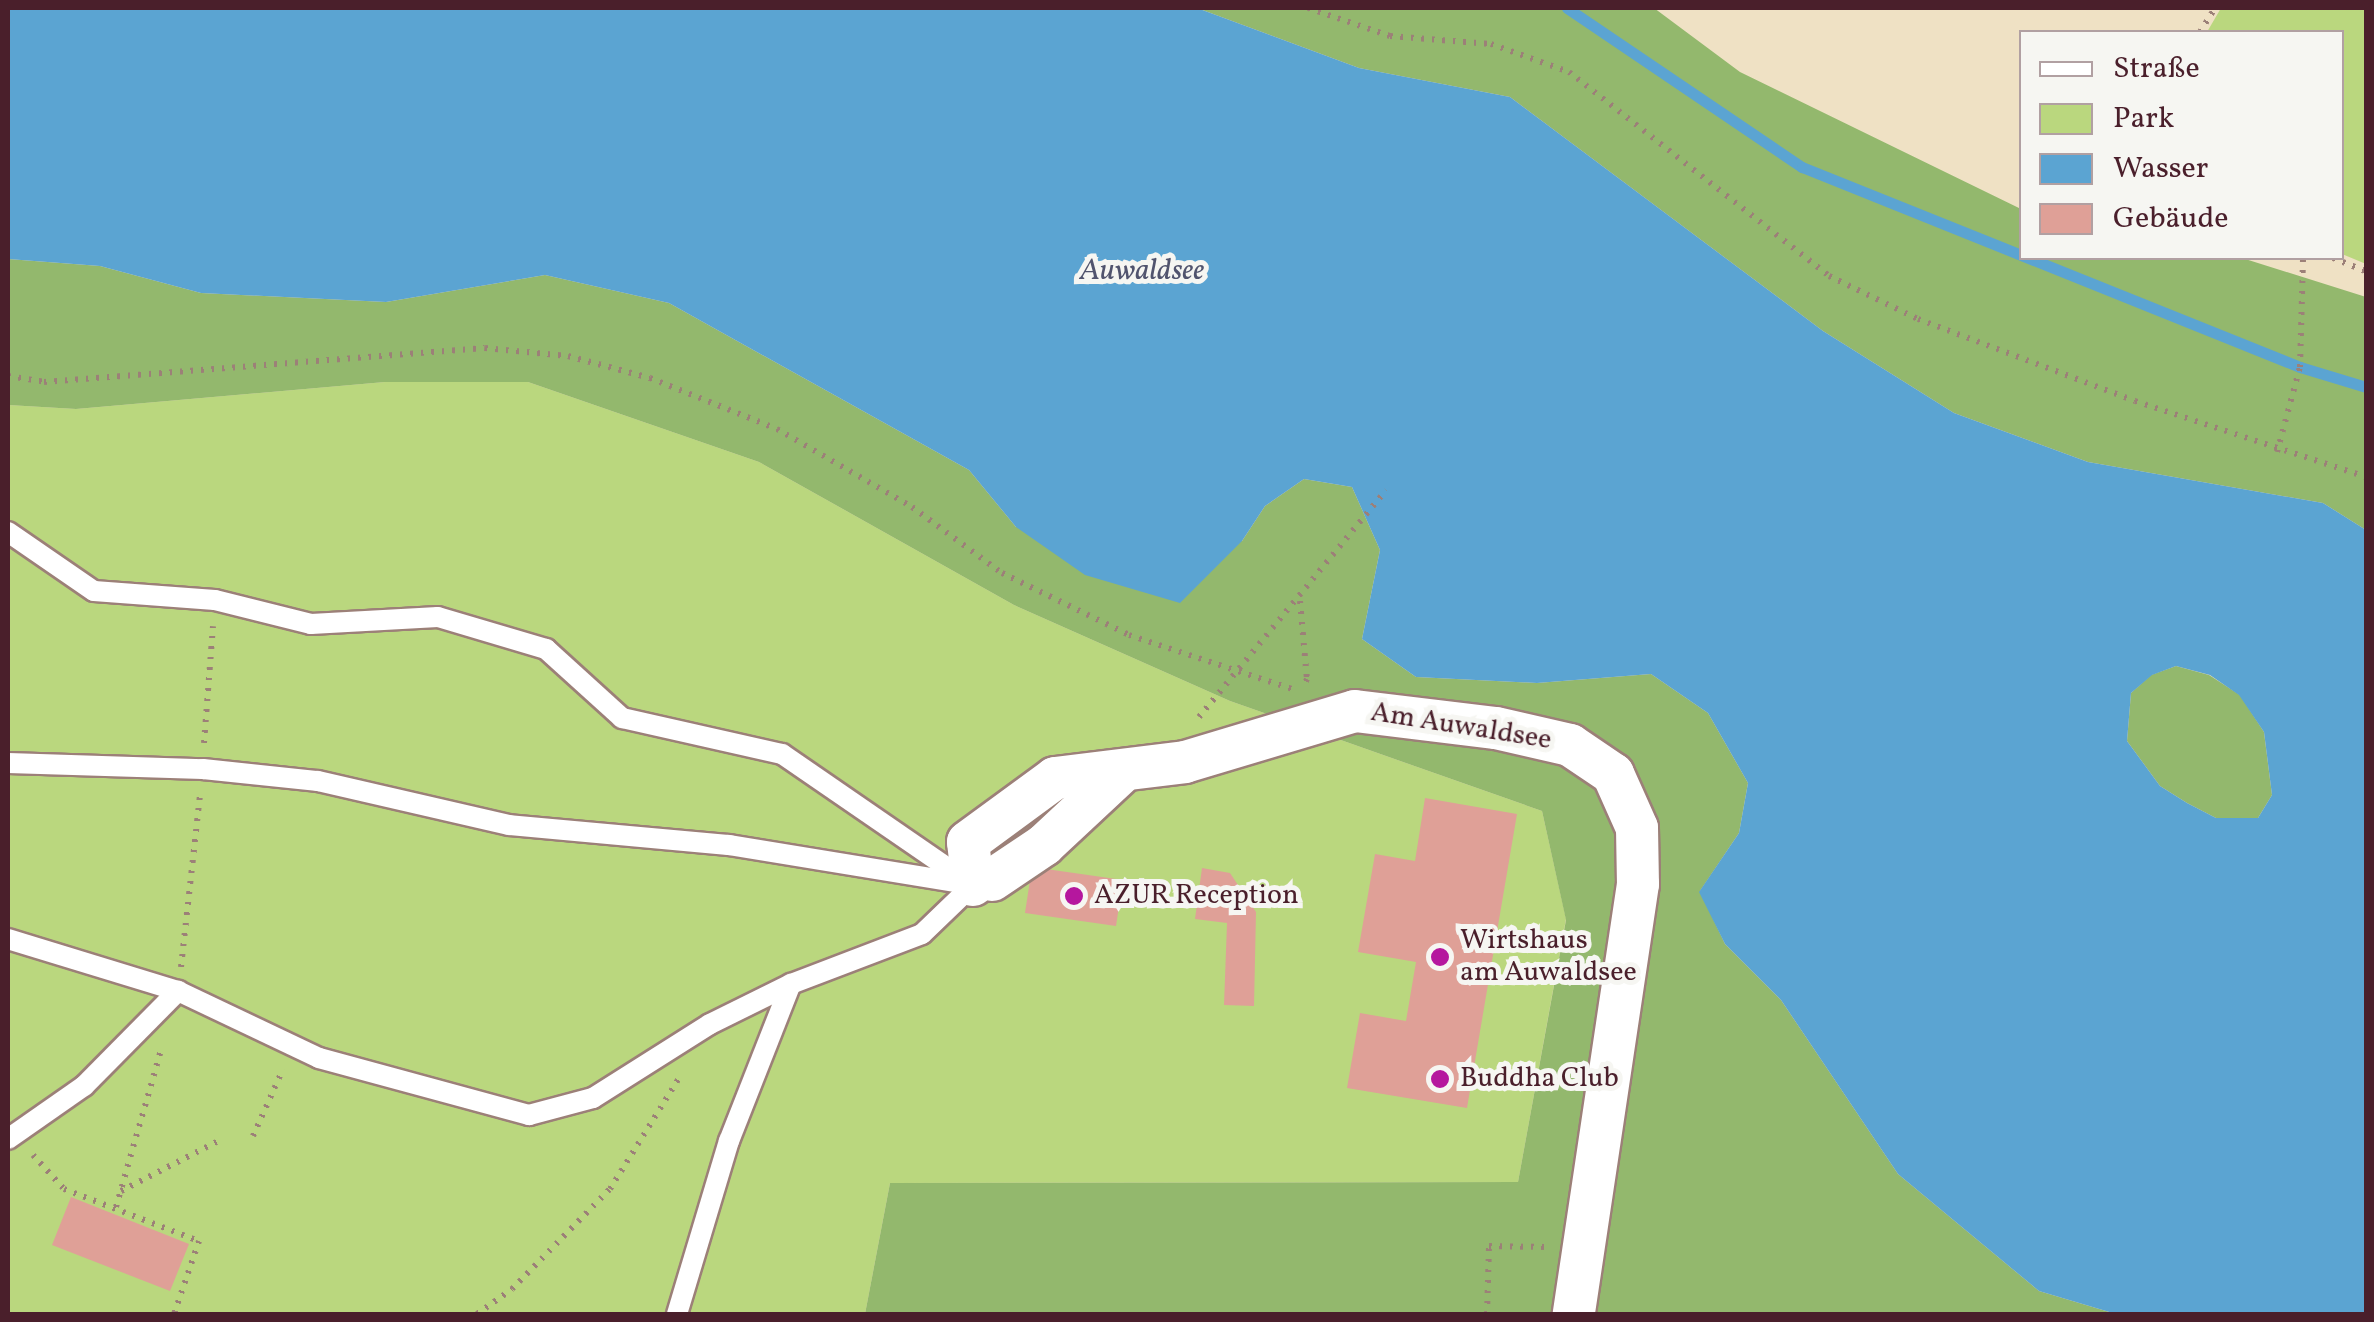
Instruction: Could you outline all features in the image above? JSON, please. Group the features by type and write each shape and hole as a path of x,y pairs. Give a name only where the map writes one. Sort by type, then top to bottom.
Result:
{"street":[{"name":"Am Auwaldsee","path":"982,883 968,842 1055,778 1119,775 1185,762 1355,711 1496,728 1570,745 1613,774 1637,828 1638,884 1574,1314"}],"lane":[{"path":"8,532 94,591 215,600 311,624 438,617 546,649 622,718 782,754 982,883"},
{"path":"8,763 202,769 318,781 508,825 729,845 982,883"},
{"path":"8,939 178,991 294,1046 528,1115 593,1098 710,1024 791,984 922,934 982,883"},
{"path":"677,1314 729,1141 791,984"},
{"path":"13,1136 84,1086 178,991"}],"path":[{"path":"1308,8 1390,36 1491,44 1570,72 1829,276 1918,319 2277,452 2366,478"},
{"path":"2201,30 2215,8"},
{"path":"2277,452 2300,366 2304,260"},
{"path":"2338,260 2366,271"},
{"path":"8,376 44,382 485,348 568,356 650,378 777,428 912,507 1002,573 1128,635 1355,711"},
{"path":"1185,762 1179,742 1300,600 1386,490"},
{"path":"116,1207 178,991 215,600"},
{"path":"1265,738 1307,679 1300,600"},
{"path":"477,1314 512,1289 610,1189 710,1024"},
{"path":"253,1136 294,1046"},
{"path":"13,1136 64,1189 199,1240 174,1314"},
{"path":"120,1191 222,1139"},
{"path":"1487,1314 1489,1246 1582,1247"}],"green space":[{"path":"1197,8 1654,8 1740,72 2019,208 2019,260 2248,260 2366,297 2366,530 2323,503 2088,462 1954,413 1823,331 1510,97 1359,68"},
{"path":"2221,8 2366,8 2366,264 2344,255 2344,30 2208,30"},
{"path":"8,259 100,266 201,293 386,302 545,275 669,303 969,470 1016,527 1242,541 1265,506 1304,479 1352,487 1380,550 1362,639 1416,677 1537,683 1651,674 1708,713 1748,783 1739,833 1700,891 1725,944 1781,1000 1898,1174 2039,1291 2116,1314 865,1314 890,1183 1518,1182 1566,920 1542,811 1230,701 1014,605 759,462 528,382 385,382 76,409 8,405"},
{"path":"385,382 528,382 759,462 1014,605 1230,701 1542,811 1566,919 1518,1182 890,1183 865,1314 8,1314 8,405 76,409"},
{"path":"2176,666 2209,675 2240,695 2264,732 2272,795 2258,818 2216,818 2187,803 2160,786 2127,741 2131,693 2151,675"}],"water":[{"name":"Auwaldsee","path":"8,8 1197,8 1359,68 1510,97 1823,331 1954,413 2088,462 2323,503 2366,530 2366,1314 2116,1314 2039,1291 1898,1174 1781,1000 1725,944 1699,892 1739,833 1748,783 1708,713 1651,674 1537,683 1416,677 1362,639 1380,550 1352,487 1304,479 1265,506 1242,541 1180,603 1085,575 1016,527 969,470 669,303 545,275 386,302 201,293 100,266 8,259","holes":["2176,666 2210,675 2239,695 2264,732 2272,795 2258,818 2216,818 2187,803 2160,786 2127,741 2131,693 2152,675"]}],"building":[{"name":"Wirtshaus am Auwaldsee","path":"1425,798 1517,814 1467,1108 1347,1088 1360,1013 1406,1021 1416,962 1358,952 1375,854 1415,861"},
{"name":"AZUR Reception","path":"1032,867 1123,880 1116,926 1025,913"},
{"path":"1202,868 1230,873 1256,912 1254,1006 1224,1005 1227,923 1195,919"},
{"path":"71,1197 189,1244 170,1291 52,1245"}],"waterway":[{"path":"1567,8 1802,167 2019,254"},
{"path":"2034,260 2300,367 2366,387"}],"place":[{"name":"AZUR Reception","path":"1074,896"},
{"name":"Wirtshaus am Auwaldsee","path":"1440,957"},
{"name":"Buddha Club","path":"1440,1079"}]}
